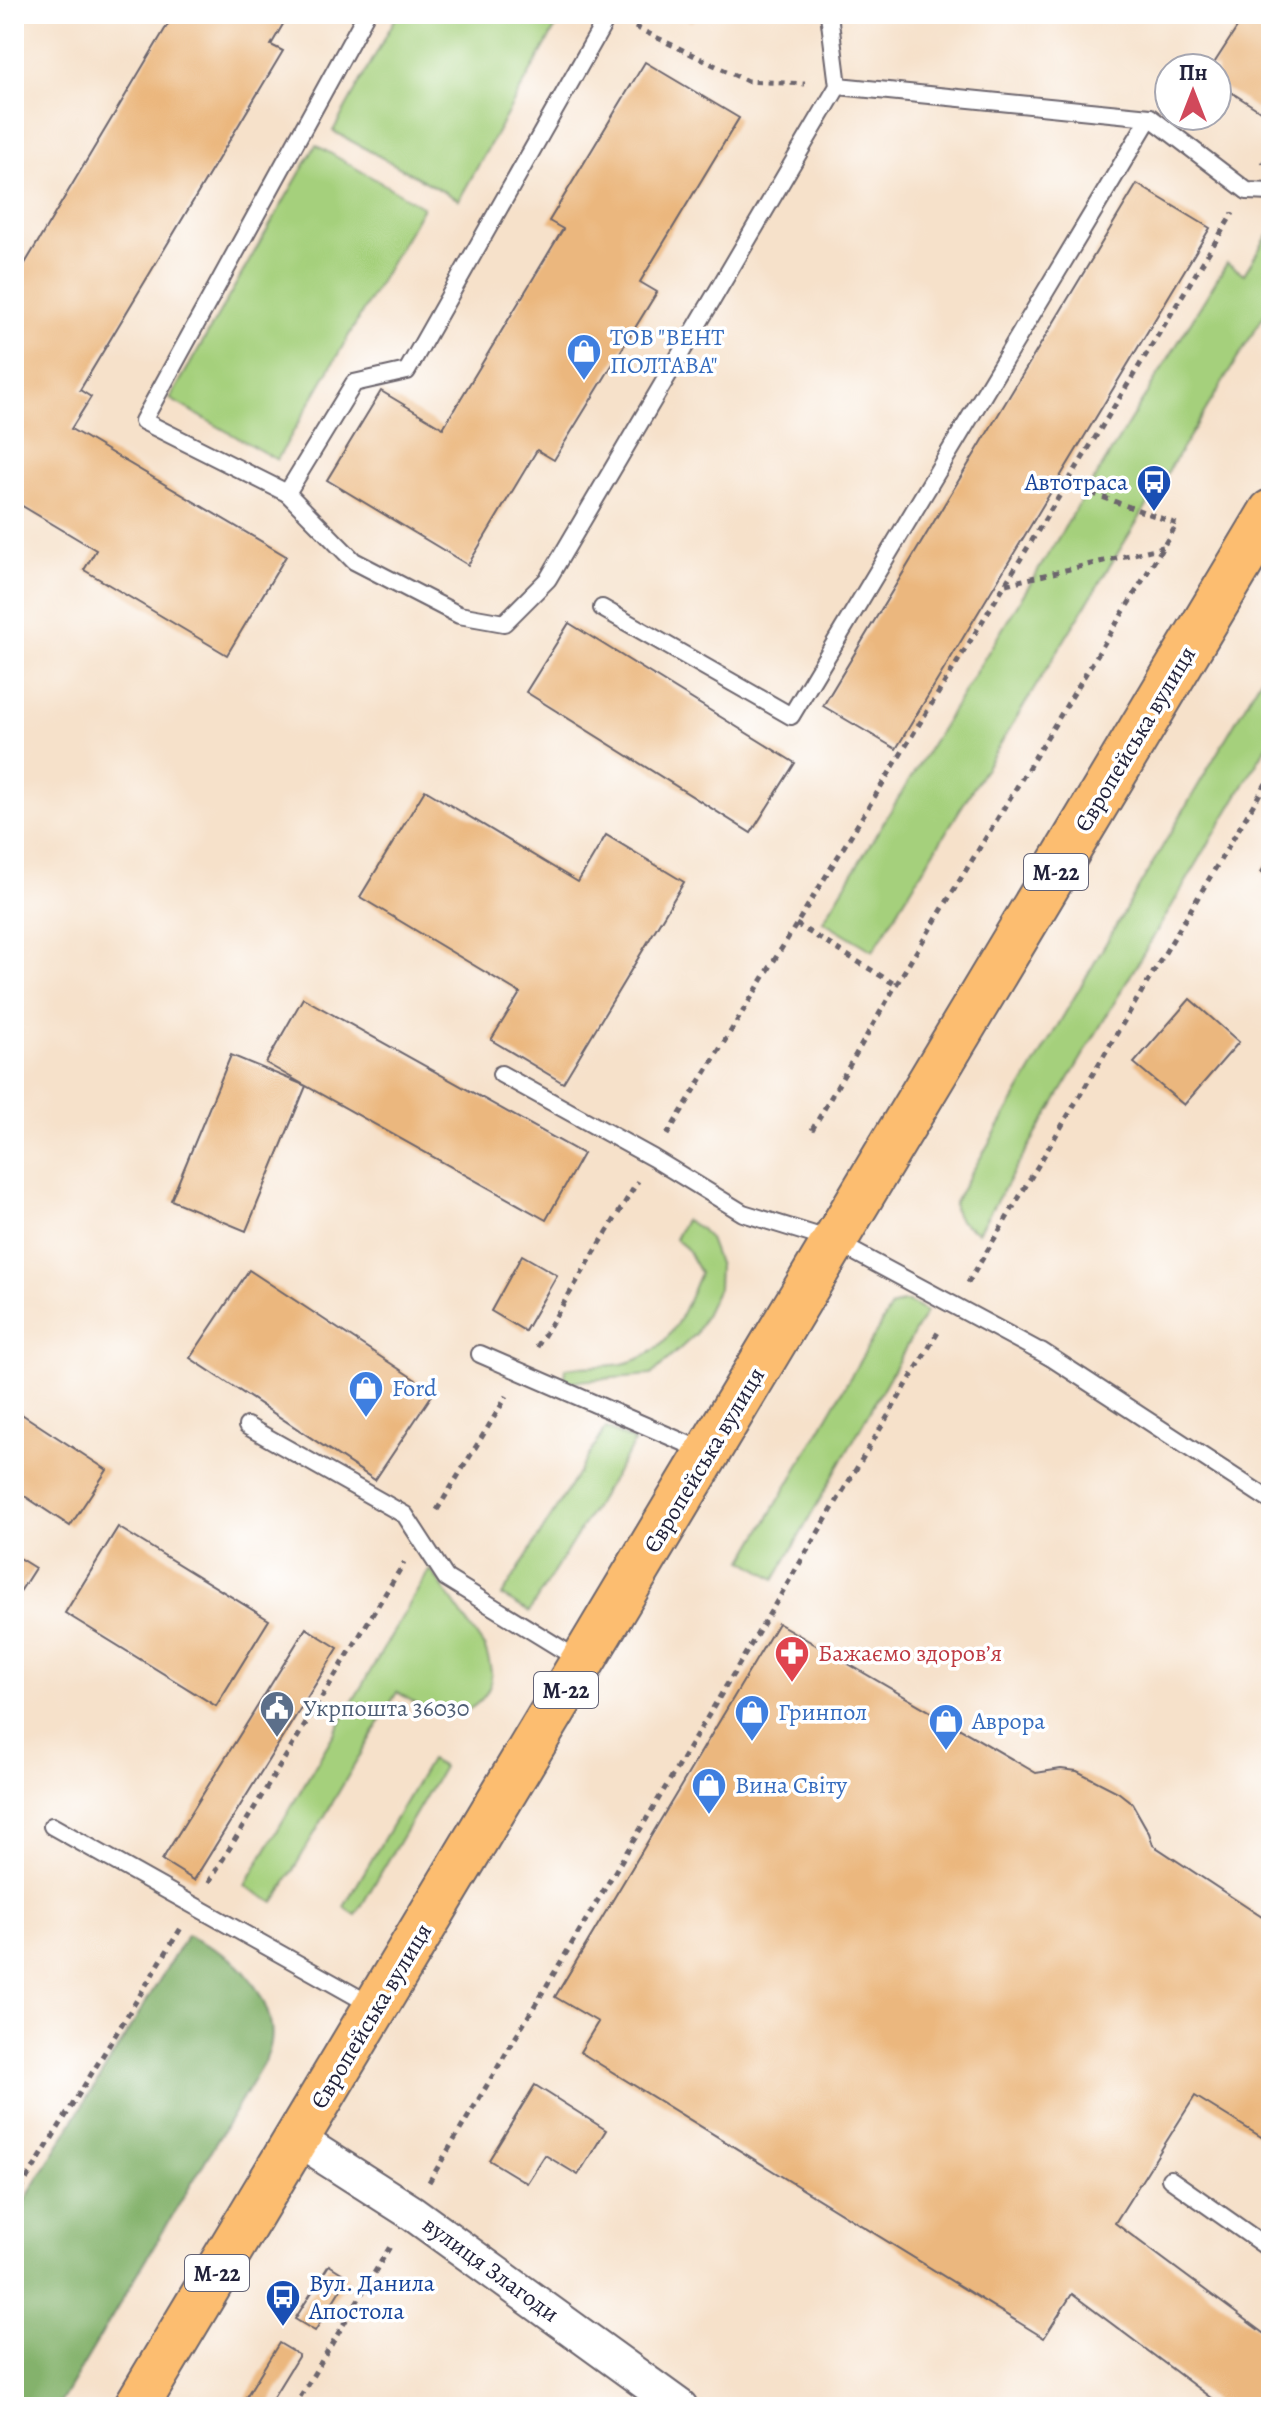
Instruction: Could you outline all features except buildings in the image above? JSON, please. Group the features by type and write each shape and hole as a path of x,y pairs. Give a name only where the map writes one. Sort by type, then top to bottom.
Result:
{"highway":[{"name":"Європейська вулиця","path":"136,2407 1271,512"}],"street":[{"name":"вулиця Злагоди","path":"297,2139 411,2212 680,2407"}],"lane":[{"path":"366,14 143,421 287,493 354,561 459,615 504,623 548,579 838,86 829,14"},
{"path":"287,493 354,383 407,371 616,17"},
{"path":"838,86 1150,117 1247,191 1271,192"},
{"path":"602,608 791,716 1150,117"},
{"path":"501,1074 653,1158 743,1213 837,1237 956,1302 1050,1357 1271,1501"},
{"path":"480,1354 708,1453"},
{"path":"247,1426 405,1515 446,1578 583,1662"},
{"path":"52,1826 376,2008"},
{"path":"1170,2179 1271,2250"}],"path":[{"path":"616,17 747,81 838,86"},
{"path":"812,1130 896,985 1177,524 1066,484"},
{"path":"1005,584 1163,547"},
{"path":"294,2407 1271,775"},
{"path":"796,924 896,985"}],"green space":[{"path":"398,14 563,14 459,200 333,131"},
{"path":"316,145 423,207 277,460 170,399"},
{"path":"1268,235 1271,237 1271,304 873,951 823,921 1227,263 1244,274"},
{"path":"1271,661 1271,739 978,1232 958,1218 954,1203"},
{"path":"685,1220 701,1229 709,1239 719,1266 718,1288 696,1334 651,1375 564,1382 565,1368 615,1365 639,1359 663,1342 673,1330 700,1273 686,1248 675,1239"},
{"path":"903,1302 926,1312 775,1579 744,1560 891,1307"},
{"path":"606,1428 635,1442 529,1612 502,1596"},
{"path":"430,1569 485,1648 491,1670 486,1694 473,1707 449,1716 429,1711 397,1692 274,1903 245,1886"},
{"path":"430,1760 443,1767 356,1915 344,1907"},
{"path":"187,1935 231,1959 251,1980 268,2013 272,2036 269,2051 58,2407 14,2407 14,2218"}],"place":[{"name":"ТОВ \"ВЕНТ ПОЛТАВА\"","path":"584,382"},
{"name":"Автотраса","path":"1154,513"},
{"name":"Ford","path":"366,1419"},
{"name":"Бажаємо здоровʼя","path":"792,1684"},
{"name":"Укрпошта 36030","path":"277,1739"},
{"name":"Гринпол","path":"752,1743"},
{"name":"Аврора","path":"946,1752"},
{"name":"Вина Світу","path":"709,1816"},
{"name":"Вул. Данила Апостола","path":"283,2328"}]}
